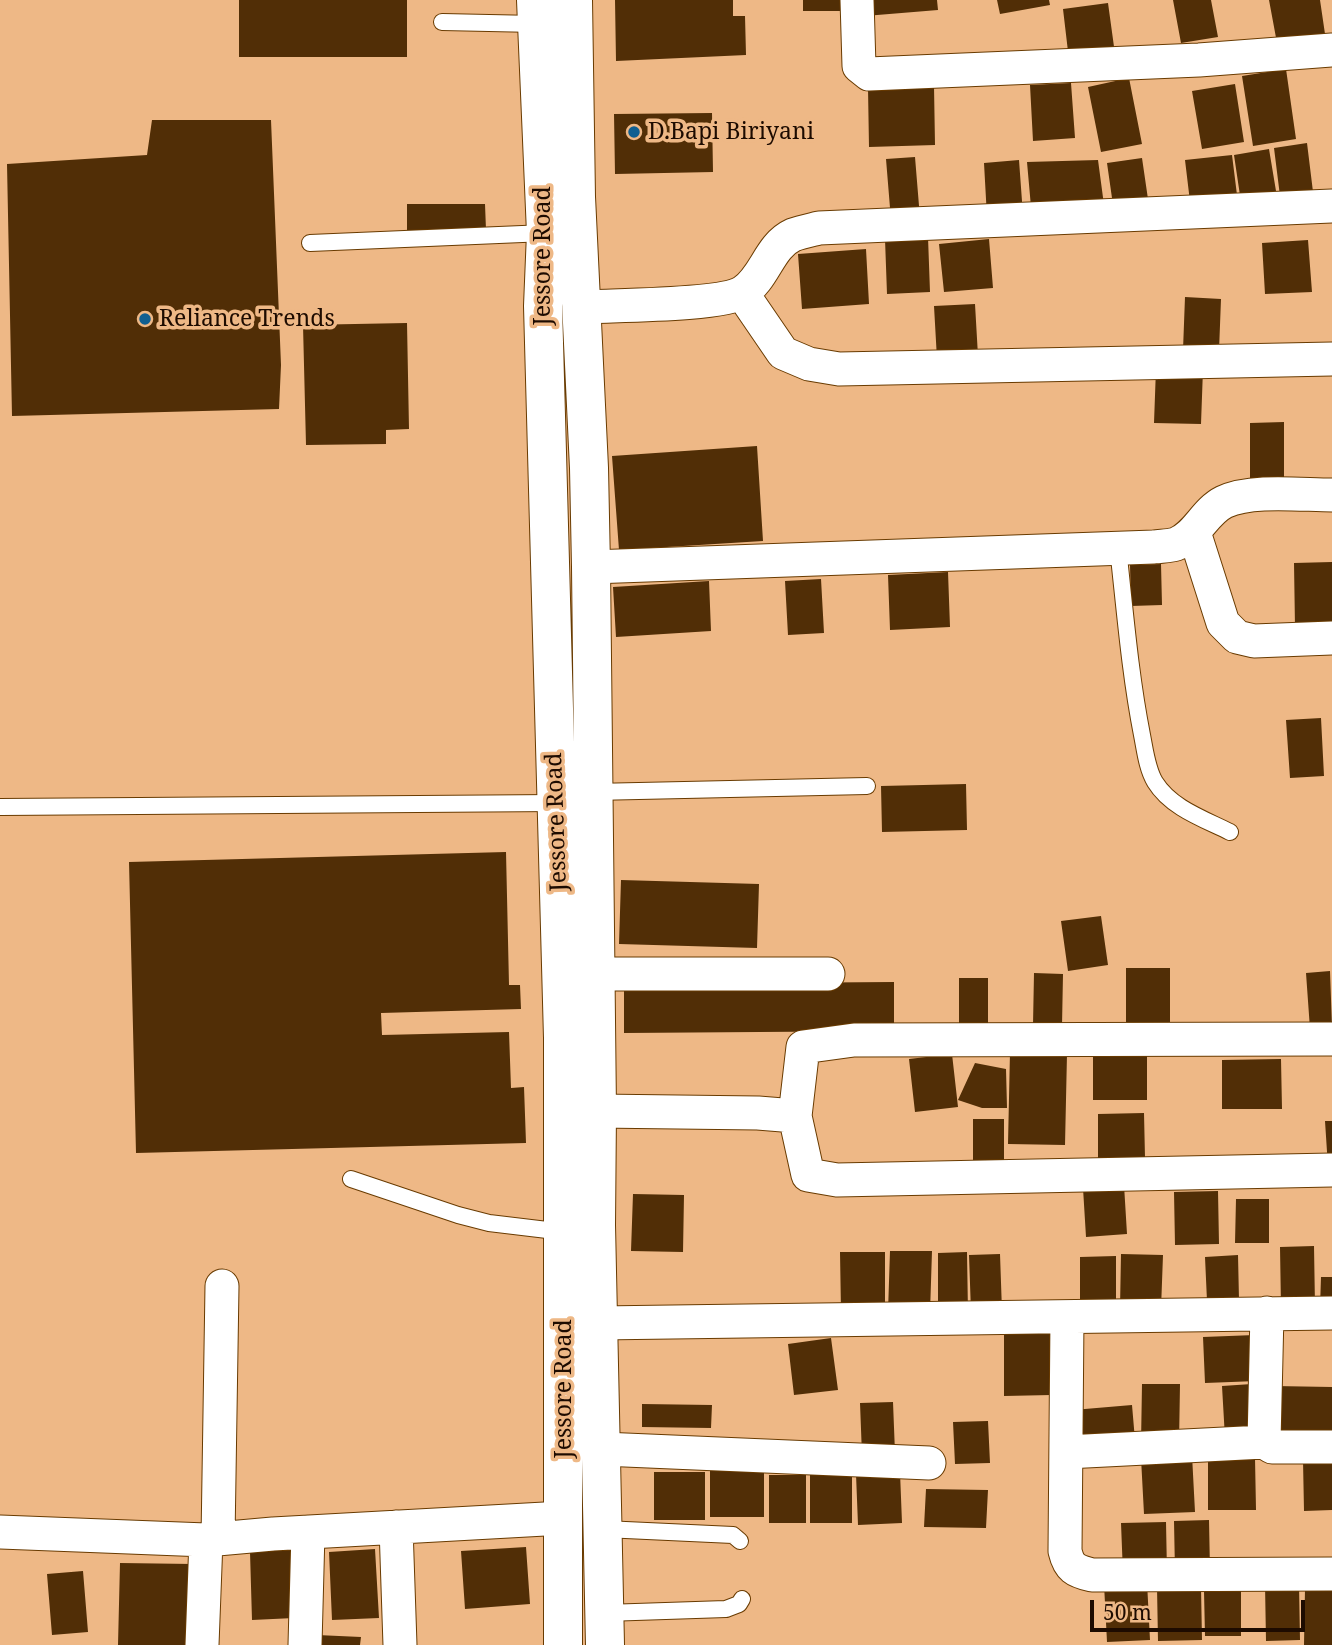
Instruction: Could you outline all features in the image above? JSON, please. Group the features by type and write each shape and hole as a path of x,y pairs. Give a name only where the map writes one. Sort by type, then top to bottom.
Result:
{"highway":[{"name":"Jessore Road","path":"573,0 576,197 591,567 596,1225 605,1629"},
{"name":"Jessore Road","path":"536,12 546,233 543,306 563,1038 563,1645"}],"street":[{"path":"858,0 859,66 869,74 1199,60 1332,50"},
{"path":"581,307 712,300 742,293 756,281 772,254 791,236 819,228 1332,206"},
{"path":"742,293 783,353 808,364 839,369 1332,359"},
{"path":"591,567 1177,544 1194,532 1208,512 1227,501 1252,495 1332,495"},
{"path":"1194,532 1223,624 1237,637 1254,641 1332,638"},
{"path":"596,974 828,974"},
{"path":"1332,1040 854,1040 803,1046 796,1116 808,1175 837,1180 1332,1170"},
{"path":"597,1111 758,1112 796,1116"},
{"path":"202,1645 212,1540 222,1286"},
{"path":"1267,1313 1262,1433 1264,1441 1272,1447 1332,1447"},
{"path":"599,1323 1332,1313"},
{"path":"1068,1317 1065,1551 1069,1565 1077,1572 1093,1575 1332,1574"},
{"path":"1066,1452 1264,1441"},
{"path":"602,1449 929,1463"},
{"path":"0,1532 212,1540 563,1518"},
{"path":"396,1527 401,1645"},
{"path":"305,1645 308,1532"}],"lane":[{"path":"442,22 536,12"},
{"path":"310,243 546,233"},
{"path":"1118,548 1135,702 1154,781 1171,800 1230,832"},
{"path":"593,792 867,786"},
{"path":"0,807 556,803"},
{"path":"351,1179 489,1223 564,1232"},
{"path":"604,1529 733,1535 740,1541"},
{"path":"605,1629 726,1609 739,1604 741,1599"}],"building":[{"path":"239,0 407,0 407,57 239,57"},
{"path":"615,0 733,0 733,16 745,16 746,55 616,61"},
{"path":"803,0 848,0 848,11 803,11"},
{"path":"863,0 937,0 938,10 865,16"},
{"path":"997,0 1049,0 1050,5 1000,14"},
{"path":"1173,0 1211,0 1218,37 1181,43"},
{"path":"1269,0 1320,0 1325,34 1277,43"},
{"path":"1108,3 1115,54 1069,60 1063,9"},
{"path":"1286,69 1296,139 1253,146 1242,76"},
{"path":"1129,78 1142,144 1101,152 1088,87"},
{"path":"1071,83 1075,138 1033,141 1030,85"},
{"path":"1235,84 1244,142 1202,149 1192,91"},
{"path":"934,86 935,145 869,147 868,88"},
{"path":"712,113 713,172 615,174 614,114"},
{"path":"152,120 271,120 281,365 279,409 12,416 7,164 147,155"},
{"path":"1307,143 1314,200 1281,204 1274,148"},
{"path":"1269,149 1278,203 1242,209 1234,155"},
{"path":"1232,155 1238,203 1191,210 1185,160"},
{"path":"915,157 920,218 891,220 886,159"},
{"path":"1142,158 1149,206 1114,212 1107,163"},
{"path":"1019,160 1023,215 987,217 984,163"},
{"path":"1098,160 1104,205 1031,207 1027,162"},
{"path":"407,204 485,204 486,230 407,231"},
{"path":"928,237 930,292 887,294 885,239"},
{"path":"989,239 993,288 944,292 939,244"},
{"path":"1308,240 1312,292 1265,294 1262,243"},
{"path":"866,249 869,304 802,309 798,254"},
{"path":"1185,297 1221,299 1219,351 1183,350"},
{"path":"975,304 978,356 937,359 934,306"},
{"path":"407,323 409,429 386,430 386,444 306,445 303,325"},
{"path":"1156,368 1203,369 1201,424 1154,423"},
{"path":"1284,422 1284,485 1250,485 1250,423"},
{"path":"757,446 763,541 619,550 612,456"},
{"path":"1332,562 1332,626 1295,627 1294,563"},
{"path":"1161,564 1162,605 1131,606 1130,565"},
{"path":"948,572 950,627 890,630 888,575"},
{"path":"821,579 824,633 788,635 785,581"},
{"path":"709,581 711,631 616,637 613,587"},
{"path":"1321,718 1324,776 1290,778 1286,720"},
{"path":"966,784 967,830 882,832 881,786"},
{"path":"506,852 509,985 520,985 521,1009 381,1013 382,1035 509,1032 511,1088 524,1087 526,1143 136,1153 129,862"},
{"path":"621,880 759,884 757,948 619,944"},
{"path":"1101,916 1108,965 1068,971 1061,921"},
{"path":"1126,968 1170,968 1170,1022 1126,1023"},
{"path":"1330,971 1332,1027 1310,1029 1306,973"},
{"path":"1034,973 1063,974 1062,1026 1033,1025"},
{"path":"959,978 988,978 988,1029 959,1029"},
{"path":"894,982 894,1031 624,1033 624,984"},
{"path":"1010,1052 1067,1054 1065,1145 1008,1144"},
{"path":"952,1054 958,1107 915,1112 909,1059"},
{"path":"1093,1055 1147,1056 1147,1100 1093,1100"},
{"path":"1281,1059 1282,1109 1222,1109 1222,1060"},
{"path":"975,1063 1006,1069 1007,1108 982,1108 958,1100"},
{"path":"1144,1113 1145,1158 1098,1159 1098,1114"},
{"path":"973,1119 1004,1119 1004,1167 973,1167"},
{"path":"1325,1121 1332,1121 1332,1167 1328,1167"},
{"path":"1124,1185 1127,1234 1086,1237 1083,1188"},
{"path":"1218,1191 1219,1244 1175,1245 1174,1192"},
{"path":"633,1194 684,1195 683,1252 631,1251"},
{"path":"1236,1199 1269,1199 1269,1243 1235,1243"},
{"path":"1314,1246 1315,1307 1281,1308 1280,1247"},
{"path":"890,1251 932,1251 930,1313 888,1312"},
{"path":"840,1252 885,1252 885,1312 841,1312"},
{"path":"967,1252 968,1314 938,1315 938,1253"},
{"path":"1000,1254 1002,1311 971,1312 969,1255"},
{"path":"1121,1254 1163,1255 1161,1309 1120,1308"},
{"path":"1238,1255 1239,1300 1207,1301 1205,1257"},
{"path":"1116,1256 1116,1306 1080,1307 1080,1257"},
{"path":"1321,1277 1332,1277 1332,1308 1320,1308"},
{"path":"1051,1327 1051,1395 1004,1396 1004,1328"},
{"path":"1255,1335 1257,1381 1205,1383 1203,1337"},
{"path":"831,1338 838,1390 794,1395 788,1344"},
{"path":"1142,1384 1180,1384 1179,1444 1141,1444"},
{"path":"1252,1384 1255,1436 1225,1438 1222,1386"},
{"path":"1274,1386 1332,1387 1332,1437 1273,1436"},
{"path":"893,1402 895,1453 862,1455 860,1403"},
{"path":"642,1404 712,1405 711,1428 642,1427"},
{"path":"1132,1405 1135,1440 1077,1445 1073,1410"},
{"path":"988,1421 990,1463 955,1464 953,1422"},
{"path":"1192,1455 1195,1512 1144,1514 1141,1458"},
{"path":"1208,1458 1255,1458 1256,1510 1208,1510"},
{"path":"1332,1459 1332,1510 1304,1511 1303,1460"},
{"path":"710,1471 764,1471 764,1517 710,1517"},
{"path":"654,1472 705,1472 705,1520 654,1520"},
{"path":"810,1472 852,1473 852,1523 810,1523"},
{"path":"900,1472 902,1523 858,1525 856,1474"},
{"path":"769,1475 806,1475 806,1523 769,1523"},
{"path":"926,1489 988,1490 986,1528 924,1527"},
{"path":"1209,1520 1210,1571 1175,1572 1174,1521"},
{"path":"1166,1522 1167,1573 1123,1574 1121,1523"},
{"path":"526,1547 530,1604 465,1609 461,1551"},
{"path":"375,1549 379,1618 332,1620 329,1552"},
{"path":"291,1550 294,1618 252,1620 250,1552"},
{"path":"120,1563 193,1564 191,1645 118,1645"},
{"path":"83,1571 88,1632 52,1635 47,1574"},
{"path":"1147,1582 1150,1640 1107,1642 1104,1584"},
{"path":"1265,1584 1299,1584 1300,1640 1266,1641"},
{"path":"1157,1587 1201,1587 1202,1640 1158,1641"},
{"path":"1305,1589 1332,1589 1332,1645 1304,1645"},
{"path":"1204,1591 1241,1591 1241,1636 1205,1636"},
{"path":"317,1635 361,1637 360,1645 317,1645"}],"place":[{"name":"D.Bapi Biriyani","path":"634,132"},
{"name":"Reliance Trends","path":"145,319"}]}
